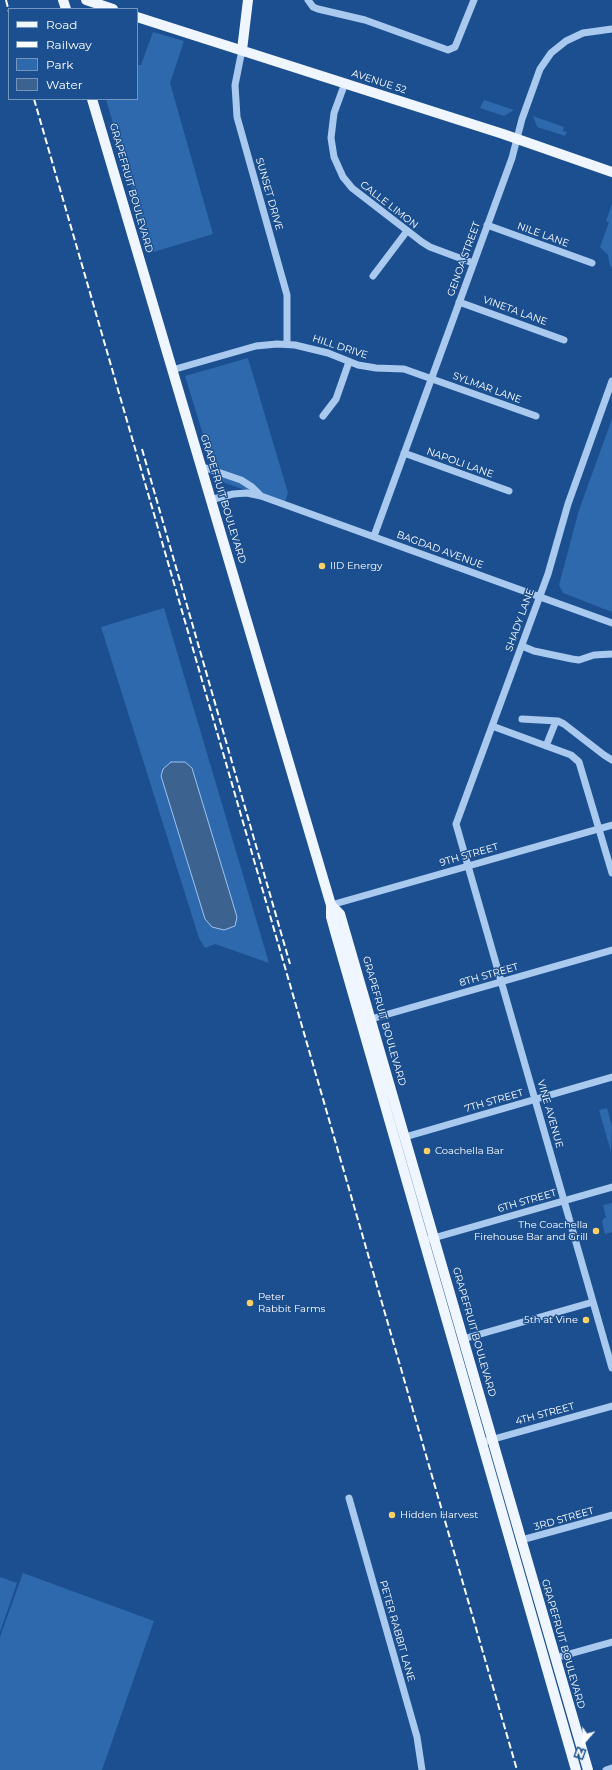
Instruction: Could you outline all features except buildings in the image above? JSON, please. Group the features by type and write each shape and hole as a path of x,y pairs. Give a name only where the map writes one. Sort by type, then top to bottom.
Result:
{"main road":[{"path":"86,0 111,8"},
{"path":"242,50 248,0"},
{"name":"AVENUE 52","path":"138,17 345,83 612,172"},
{"name":"GRAPEFRUIT BOULEVARD","path":"92,100 331,905 331,917 424,1240 521,1540 588,1770"},
{"name":"GRAPEFRUIT BOULEVARD","path":"331,905 340,914 463,1339 488,1440 576,1770"}],"street":[{"path":"308,1 318,9 365,20 443,50 452,49 458,42 474,0"},
{"name":"GENOA STREET","path":"374,536 512,158 516,139 540,69 551,53 574,37 593,31 612,29"},
{"name":"SUNSET DRIVE","path":"242,50 235,85 236,117 287,295 287,344"},
{"name":"CALLE LIMON","path":"345,83 331,126 332,148 338,167 352,188 430,247 474,263"},
{"name":"NILE LANE","path":"487,225 592,263"},
{"path":"373,276 407,231"},
{"name":"VINETA LANE","path":"459,302 564,340"},
{"name":"HILL DRIVE","path":"172,370 256,346 287,344 318,350 349,362 376,368 404,369 432,378"},
{"path":"323,416 336,399 349,362"},
{"name":"SYLMAR LANE","path":"432,378 536,416"},
{"name":"SHADY LANE","path":"467,866 457,827 457,821 540,597 568,504 610,396 612,381"},
{"name":"NAPOLI LANE","path":"404,453 509,491"},
{"name":"BAGDAD AVENUE","path":"200,466 241,480 252,487 261,496"},
{"name":"BAGDAD AVENUE","path":"210,500 233,494 247,493 261,496 612,623"},
{"path":"522,646 534,651 580,660 594,655 612,654"},
{"path":"522,719 556,721 564,724 612,760"},
{"path":"546,746 556,721"},
{"path":"492,726 572,755 579,762 612,873"},
{"name":"9TH STREET","path":"331,905 612,825"},
{"name":"VINE AVENUE","path":"467,866 612,1368"},
{"name":"8TH STREET","path":"371,1019 612,950"},
{"name":"7TH STREET","path":"405,1137 612,1077"},
{"name":"6TH STREET","path":"424,1240 612,1187"},
{"path":"463,1339 593,1302"},
{"name":"4TH STREET","path":"488,1440 612,1406"},
{"name":"PETER RABBIT LANE","path":"349,1498 417,1737 422,1770"},
{"name":"3RD STREET","path":"521,1540 612,1515"},
{"path":"555,1658 612,1642"},
{"path":"606,1770 612,1768"}],"green space":[{"path":"153,32 184,41 170,83 213,234 150,253 106,100 138,100 138,65 141,65"},
{"path":"484,100 514,110 504,116 480,108"},
{"path":"533,116 564,127 563,131 567,132 565,136 537,127"},
{"path":"612,204 612,267 610,266 608,255 600,247 609,222 606,221"},
{"path":"248,358 288,493 284,504 217,480 185,376"},
{"path":"612,419 612,612 563,593 559,585 579,510"},
{"path":"164,608 269,963 215,944 205,948 199,938 101,627"},
{"path":"607,1108 612,1126 611,1152 599,1110"},
{"path":"612,1203 612,1232 605,1234 602,1222 604,1218 606,1218 603,1205"},
{"path":"23,1573 154,1621 102,1770 0,1770 0,1637"},
{"path":"0,1577 17,1583 0,1632"}],"water":[{"path":"171,762 185,762 192,768 237,917 235,926 224,930 212,927 205,919 161,776 163,769"}],"railway":[{"path":"6,0 8,8"},
{"path":"34,100 517,1770"},
{"path":"142,449 290,964"}],"place":[{"name":"IID Energy","path":"322,566"},
{"name":"Coachella Bar","path":"427,1151"},
{"name":"The Coachella Firehouse Bar and Grill","path":"596,1231"},
{"name":"Peter Rabbit Farms","path":"250,1303"},
{"name":"5th at Vine","path":"586,1320"},
{"name":"Hidden Harvest","path":"392,1515"}]}
